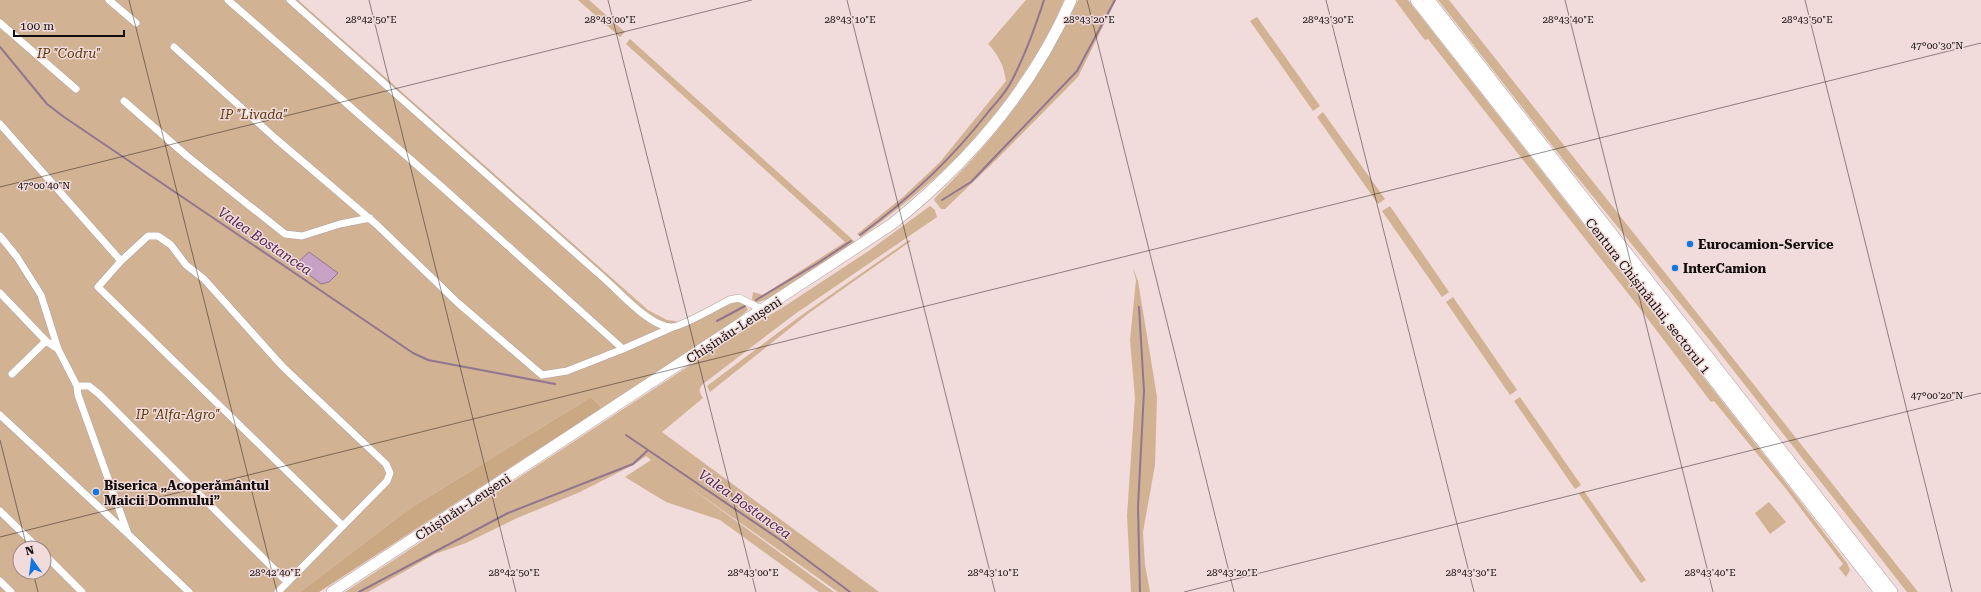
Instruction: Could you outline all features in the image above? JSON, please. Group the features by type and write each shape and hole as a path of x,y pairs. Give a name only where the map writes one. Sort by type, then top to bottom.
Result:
{"highway":[{"name":"Chișinău-Leușeni","path":"332,592 763,310 892,224 921,201 949,175 1017,96 1049,45 1071,0"},
{"name":"Centura Chișinăului, sectorul 1","path":"1416,0 1880,592"},
{"name":"Centura Chișinăului, sectorul 1","path":"1429,0 1892,592"}],"street":[{"path":"109,0 136,23"},
{"path":"228,0 442,187 623,349"},
{"path":"290,0 653,321 662,325 674,327"},
{"path":"0,23 76,89"},
{"path":"174,47 275,138 370,218 458,303 542,375 568,370 623,349 739,298 763,310"},
{"path":"124,101 187,156 285,234 302,236 340,224 370,218"},
{"path":"0,124 121,262"},
{"path":"0,236 17,257 41,295 58,349 77,386 78,395 128,534"},
{"path":"278,592 342,525 388,481 390,473 386,464 283,367 204,279 186,265 171,245 158,236 148,236 98,287 342,525"},
{"path":"0,293 46,341 58,349"},
{"path":"12,374 46,341"},
{"path":"77,386 88,386 100,394 287,582"},
{"path":"0,415 189,592"},
{"path":"0,511 30,540"},
{"path":"52,562 82,592"},
{"path":"0,581 11,592"}],"green space":[{"path":"0,0 298,0 648,310 667,320 675,321 682,326 733,303 742,303 748,310 733,323 602,408 591,397 409,509 300,592 0,592"},
{"path":"578,0 589,0 625,32 620,37"},
{"path":"1026,0 1064,0 1040,48 1025,72 991,119 954,160 917,193 861,237 857,234 903,197 940,162 1006,81 1004,70 1000,61 988,44"},
{"path":"1078,0 1116,0 1078,77 995,161 945,209 941,209 934,200 935,198 978,152 1016,106 1049,56"},
{"path":"1395,0 1408,0 1790,488 1847,563 1850,570 1846,577 1839,568 1843,564 1786,489 1714,401 1711,402 1641,310 1428,39 1425,40"},
{"path":"1438,0 1449,0 1918,592 1907,592 1712,343 1569,167"},
{"path":"1257,17 1320,106 1313,111 1250,21"},
{"path":"630,39 854,241 854,243 770,298 756,303 752,299 753,292 763,295 845,242 626,44"},
{"path":"1323,112 1385,199 1378,204 1317,117"},
{"path":"930,206 935,210 937,217 795,314 703,384 700,387 700,391 703,398 662,432 879,592 838,592 684,483 834,592 819,592 720,520 666,502 625,477 651,460 646,456 635,464 580,492 515,519 466,543 435,554 368,592 345,592 733,337 785,306 870,250"},
{"path":"1390,206 1449,292 1442,297 1382,211"},
{"path":"909,240 911,241 809,313 710,392 707,386 799,317"},
{"path":"1133,268 1138,281 1157,397 1155,465 1143,532 1145,565 1150,592 1131,592 1127,516 1135,398 1130,340 1136,280"},
{"path":"1453,297 1517,390 1510,395 1446,302"},
{"path":"1520,397 1581,485 1575,489 1514,401"},
{"path":"1584,491 1646,580 1641,583 1579,494"},
{"path":"1769,502 1786,522 1770,534 1755,513"}],"shaded area":[{"path":"309,252 338,273 329,282 321,284 302,269 297,263"},
{"path":"591,397 602,408 319,592 300,592 409,509"}],"waterway":[{"path":"860,235 913,193 929,178 960,146 1001,97 1009,86 1021,62 1044,0"},
{"path":"942,200 971,182 1077,71 1115,0"},
{"name":"Valea Bostancea","path":"0,47 47,104 64,117 413,353 428,360 555,384"},
{"path":"756,300 818,263 851,241"},
{"path":"717,321 745,306"},
{"path":"1139,307 1144,391 1138,507 1140,592"},
{"name":"Valea Bostancea","path":"626,435 779,539 850,592"},
{"path":"359,592 508,513 633,464 648,450"}],"place":[{"name":"Eurocamion-Service","path":"1690,244"},
{"name":"InterCamion","path":"1675,268"},
{"name":"Biserica „Acoperământul Maicii Domnului”","path":"96,492"}],"park label":[{"name":"IP \"Codru\"","path":"69,53"},
{"name":"IP \"Livada\"","path":"254,114"},
{"name":"IP \"Alfa-Agro\"","path":"178,414"}]}
